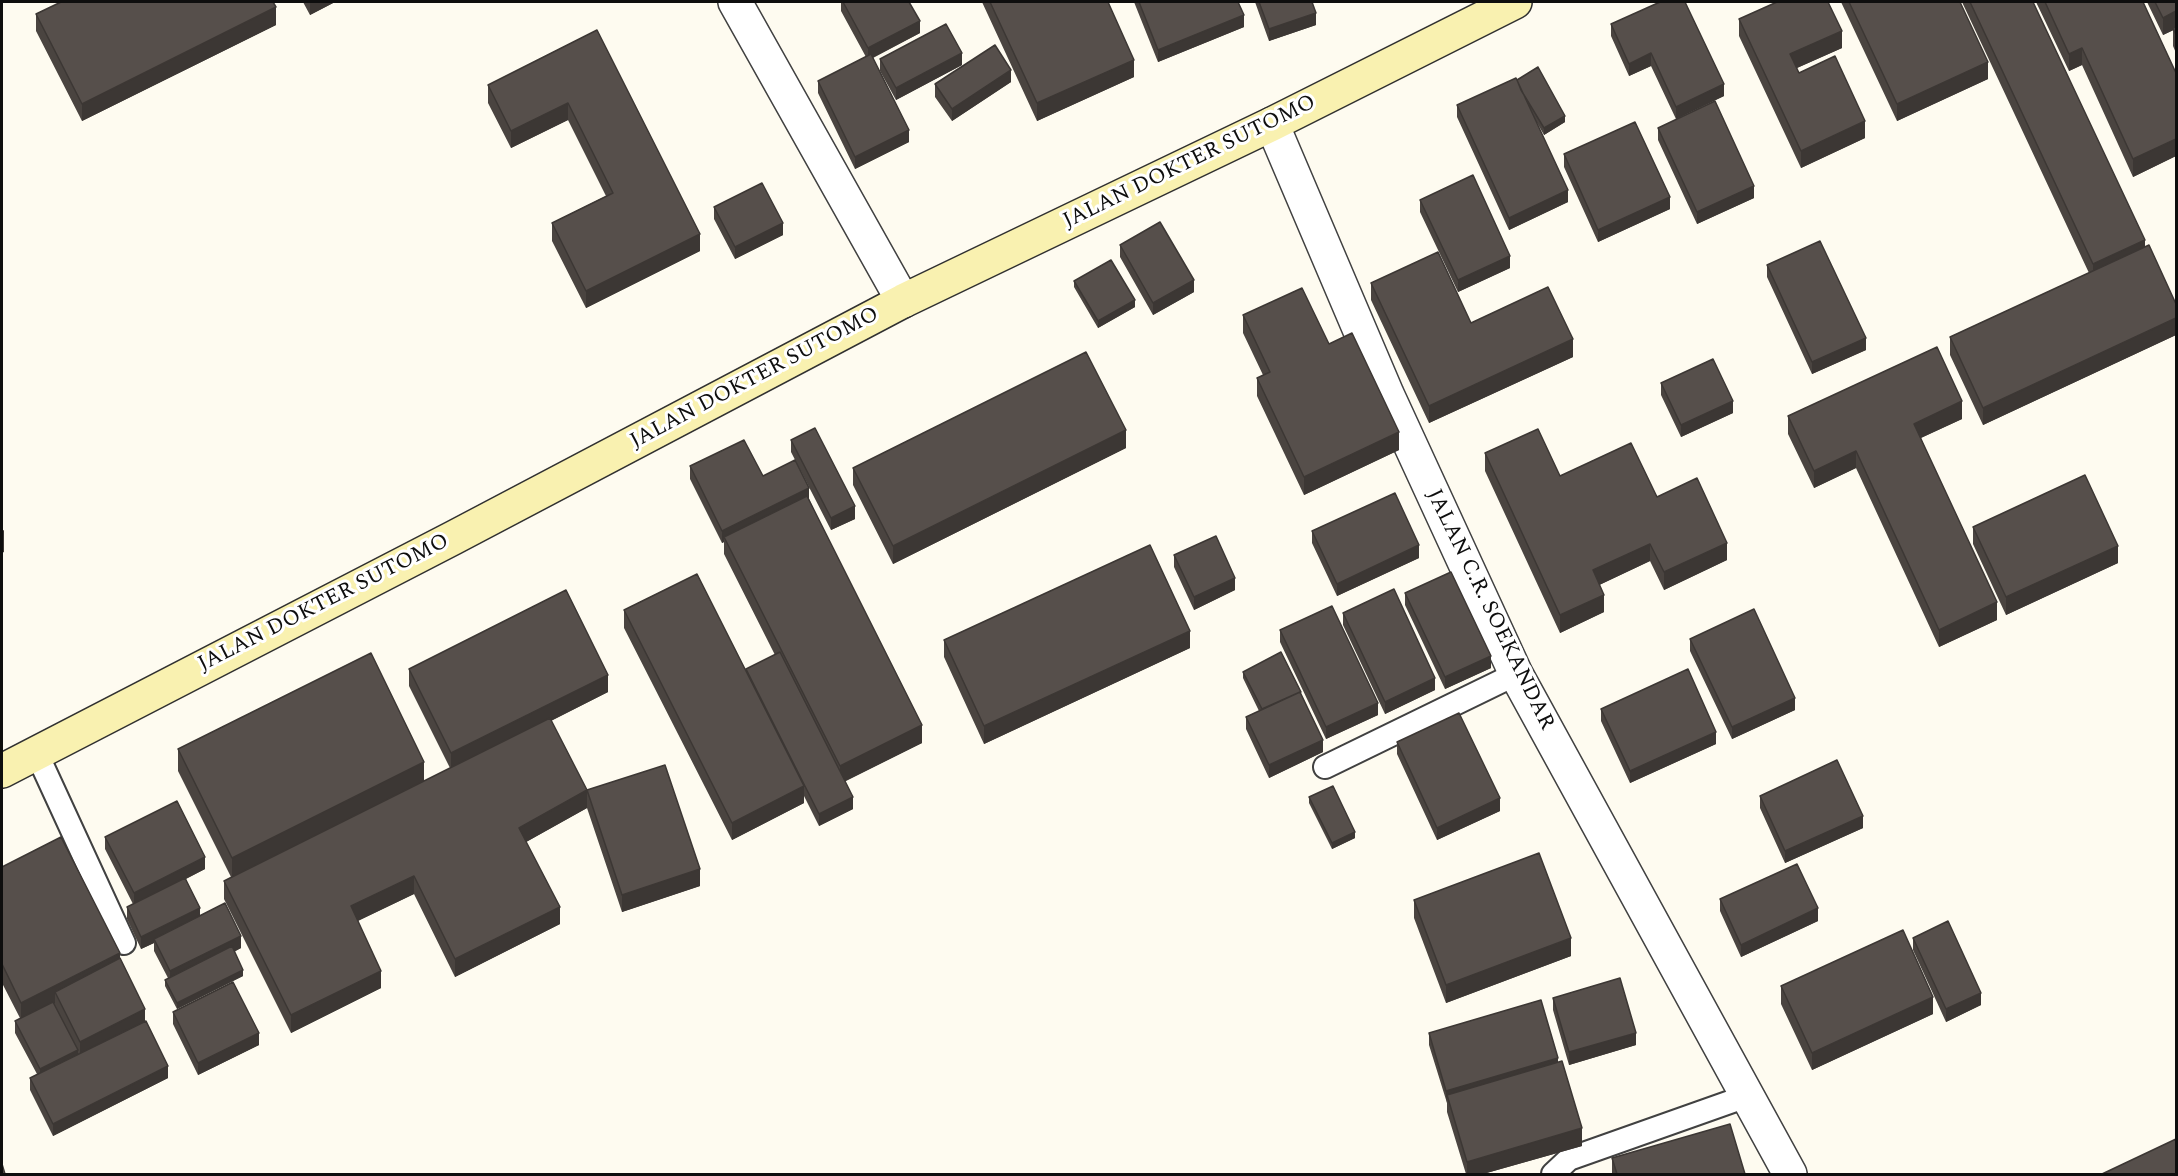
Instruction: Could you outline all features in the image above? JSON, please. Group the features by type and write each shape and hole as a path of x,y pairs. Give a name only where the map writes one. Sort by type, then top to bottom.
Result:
{"main road":[{"name":"JALAN DOKTER SUTOMO","path":"2,771 903,301 1272,124 1515,2"}],"street":[{"path":"735,2 903,301"},
{"name":"JALAN C.R. SOEKANDAR","path":"1272,124 1387,394 1516,674 1790,1174"}],"lane":[{"path":"1324,767 1516,674"},
{"path":"37,754 124,943"},
{"path":"1553,1174 1569,1159 1747,1096"}],"building":[{"path":"61,2 273,2 276,7 82,104 36,14"},
{"path":"843,2 909,2 920,21 868,48"},
{"path":"990,2 1108,2 1134,60 1037,103"},
{"path":"1139,2 1238,2 1244,15 1158,50"},
{"path":"1259,2 1312,2 1316,13 1269,29"},
{"path":"1660,2 1685,2 1724,84 1676,107 1651,53 1629,64 1611,24"},
{"path":"1777,2 1828,2 1842,31 1790,54 1799,73 1835,56 1865,121 1801,151 1739,19"},
{"path":"1849,2 1960,2 1988,62 1897,104"},
{"path":"1970,2 2033,2 2145,240 2093,264"},
{"path":"2045,2 2143,2 2176,73 2176,139 2133,159 2082,48 2069,54"},
{"path":"2155,2 2176,2 2176,11 2163,18"},
{"path":"946,24 962,53 896,88 880,59"},
{"path":"597,30 700,234 586,291 552,223 613,193 568,103 511,131 488,85"},
{"path":"995,45 1011,70 952,109 935,84"},
{"path":"871,54 909,130 855,157 818,81"},
{"path":"1538,67 1565,116 1544,128 1517,80"},
{"path":"1516,78 1568,190 1509,218 1457,105"},
{"path":"1715,101 1754,186 1697,212 1658,128"},
{"path":"1635,122 1670,197 1598,230 1564,154"},
{"path":"1473,175 1510,256 1458,280 1420,200"},
{"path":"762,183 783,223 735,247 714,207"},
{"path":"1160,222 1194,280 1153,303 1120,245"},
{"path":"1820,241 1866,338 1812,362 1767,265"},
{"path":"2149,245 2176,304 2176,318 1983,408 1950,337"},
{"path":"1438,252 1471,323 1548,287 1573,339 1429,406 1371,283"},
{"path":"1111,260 1135,300 1098,321 1074,281"},
{"path":"1302,288 1329,344 1352,333 1399,432 1304,477 1257,378 1270,372 1243,315"},
{"path":"1937,347 1962,401 1914,424 1997,602 1939,630 1856,451 1814,471 1788,416"},
{"path":"1086,352 1126,430 893,546 853,468"},
{"path":"1713,359 1733,401 1681,425 1661,383"},
{"path":"815,428 855,506 831,518 791,440"},
{"path":"1538,429 1560,476 1631,443 1657,497 1697,478 1727,543 1664,572 1650,544 1593,570 1604,595 1560,615 1485,453"},
{"path":"744,440 763,476 795,460 809,488 722,531 690,466"},
{"path":"2085,475 2118,546 2006,597 1973,527"},
{"path":"1395,493 1419,545 1337,584 1312,531"},
{"path":"807,496 922,725 840,766 724,537"},
{"path":"1216,536 1235,578 1194,597 1174,555"},
{"path":"1150,545 1190,631 984,726 944,640"},
{"path":"1451,572 1491,656 1445,677 1405,593"},
{"path":"697,574 804,786 732,823 624,610"},
{"path":"1394,589 1435,678 1385,702 1343,613"},
{"path":"566,590 608,675 451,753 409,669"},
{"path":"1332,606 1378,703 1326,727 1280,630"},
{"path":"1754,609 1795,698 1732,727 1690,639"},
{"path":"780,652 853,797 819,814 746,669"},
{"path":"1281,652 1301,692 1262,709 1243,672"},
{"path":"371,653 424,762 232,858 178,749"},
{"path":"1688,669 1716,732 1630,771 1601,709"},
{"path":"1300,692 1323,740 1269,765 1246,717"},
{"path":"1459,713 1500,798 1437,828 1397,742"},
{"path":"550,718 587,790 519,828 560,907 455,959 414,876 351,906 381,971 291,1015 224,881"},
{"path":"1837,760 1863,816 1785,851 1760,796"},
{"path":"665,765 700,869 622,895 587,790"},
{"path":"1333,786 1355,832 1332,843 1309,797"},
{"path":"177,801 205,857 134,893 105,837"},
{"path":"61,837 120,953 21,1003 2,964 2,867"},
{"path":"1539,853 1571,938 1446,985 1414,900"},
{"path":"1797,864 1818,908 1741,945 1720,899"},
{"path":"185,878 200,908 141,937 127,907"},
{"path":"225,903 241,936 170,971 154,939"},
{"path":"1948,921 1981,993 1946,1009 1913,938"},
{"path":"1903,930 1933,997 1812,1053 1781,986"},
{"path":"232,946 243,970 177,1003 165,980"},
{"path":"120,958 145,1009 80,1042 55,992"},
{"path":"1620,978 1636,1033 1569,1052 1553,998"},
{"path":"233,982 259,1033 198,1063 173,1012"},
{"path":"1541,1000 1558,1058 1446,1091 1429,1033"},
{"path":"53,1002 78,1050 40,1069 15,1021"},
{"path":"146,1021 168,1066 53,1124 30,1078"},
{"path":"1562,1061 1582,1128 1467,1162 1447,1095"},
{"path":"1730,1124 1745,1174 1617,1174 1612,1158"},
{"path":"2176,1139 2176,1174 2102,1174"}]}
